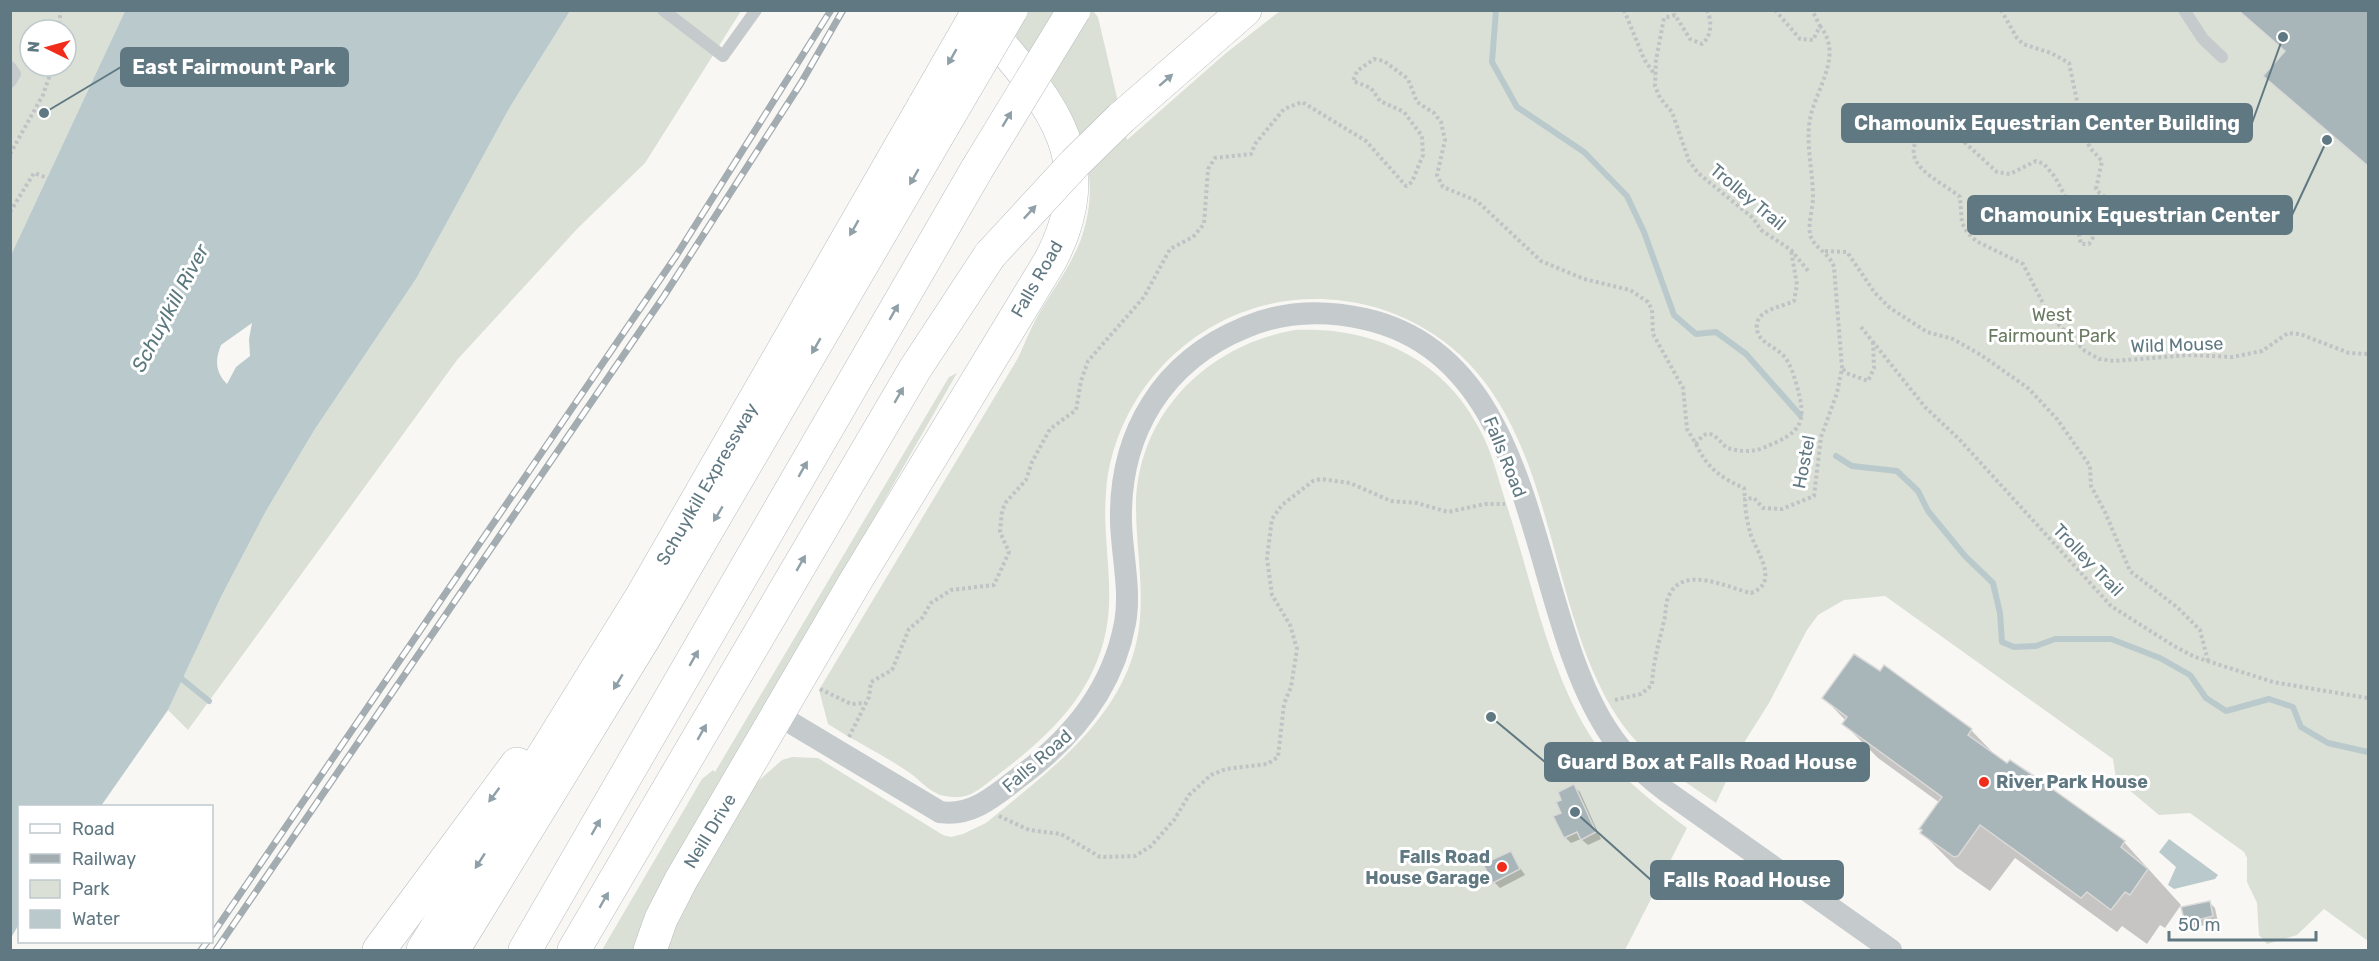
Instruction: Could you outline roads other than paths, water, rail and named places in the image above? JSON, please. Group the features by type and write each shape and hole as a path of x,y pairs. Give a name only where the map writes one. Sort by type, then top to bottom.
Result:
{"main road":[{"name":"Falls Road","path":"778,715 1050,261 1068,219 1072,185 1070,158 1055,116 971,10"},
{"name":"Schuylkill Expressway","path":"423,951 934,115 980,10"},
{"path":"453,951 633,658 934,115 1011,10"},
{"path":"525,951 977,169 1074,10"},
{"path":"844,398 990,255 1075,163 1121,118 1245,10"},
{"path":"574,951 915,369 990,255"},
{"path":"379,951 642,596"},
{"name":"Neill Drive","path":"650,951 670,900 778,715"}],"street":[{"name":"Falls Road","path":"778,715 940,812 961,813 984,804 1056,748 1086,716 1103,687 1116,657 1126,619 1121,495 1127,456 1145,414 1168,380 1216,341 1273,317 1311,312 1371,320 1409,335 1441,355 1456,369 1482,403 1500,436 1573,660 1605,728 1631,762 1698,814 1891,951"}],"lane":[{"path":"663,10 723,56 756,10"},
{"path":"2184,10 2203,39 2223,57"},
{"path":"10,67 15,74 10,82"}],"water":[{"name":"Schuylkill River","path":"125,11 570,11 510,107 416,279 315,429 266,511 222,595 168,710 102,805 18,805 18,926 11,938 11,255","holes":["252,323 249,339 250,356 236,367 227,384 217,366 221,345"]},
{"path":"2169,839 2218,875 2215,879 2174,889 2168,885 2176,867 2159,852"}],"waterway":[{"path":"1496,10 1492,62 1517,107 1584,152 1627,196 1644,232 1674,315 1696,334 1716,332 1746,354 1800,415"},
{"path":"1836,456 1852,466 1897,471 1918,491 1928,511 1965,556 1993,583 2000,613 2002,642 2014,647 2036,646 2055,639 2111,639 2160,658 2190,675 2206,698 2226,711 2269,699 2293,707 2301,727 2328,743 2368,752"},
{"path":"177,675 209,701"}],"railway":[{"path":"213,934 676,256 831,10"},
{"path":"216,950 664,296 801,83 843,10"},
{"path":"201,950 206,943"}],"place":[{"name":"Chamounix Equestrian Center Building","path":"2283,37"},
{"name":"East Fairmount Park","path":"44,113"},
{"name":"Chamounix Equestrian Center","path":"2327,140"},
{"name":"Guard Box at Falls Road House","path":"1491,717"},
{"name":"River Park House","path":"1984,782"},
{"name":"Falls Road House","path":"1575,812"},
{"name":"Falls Road House Garage","path":"1502,867"}],"park label":[{"name":"West Fairmount Park","path":"2052,325"}]}
